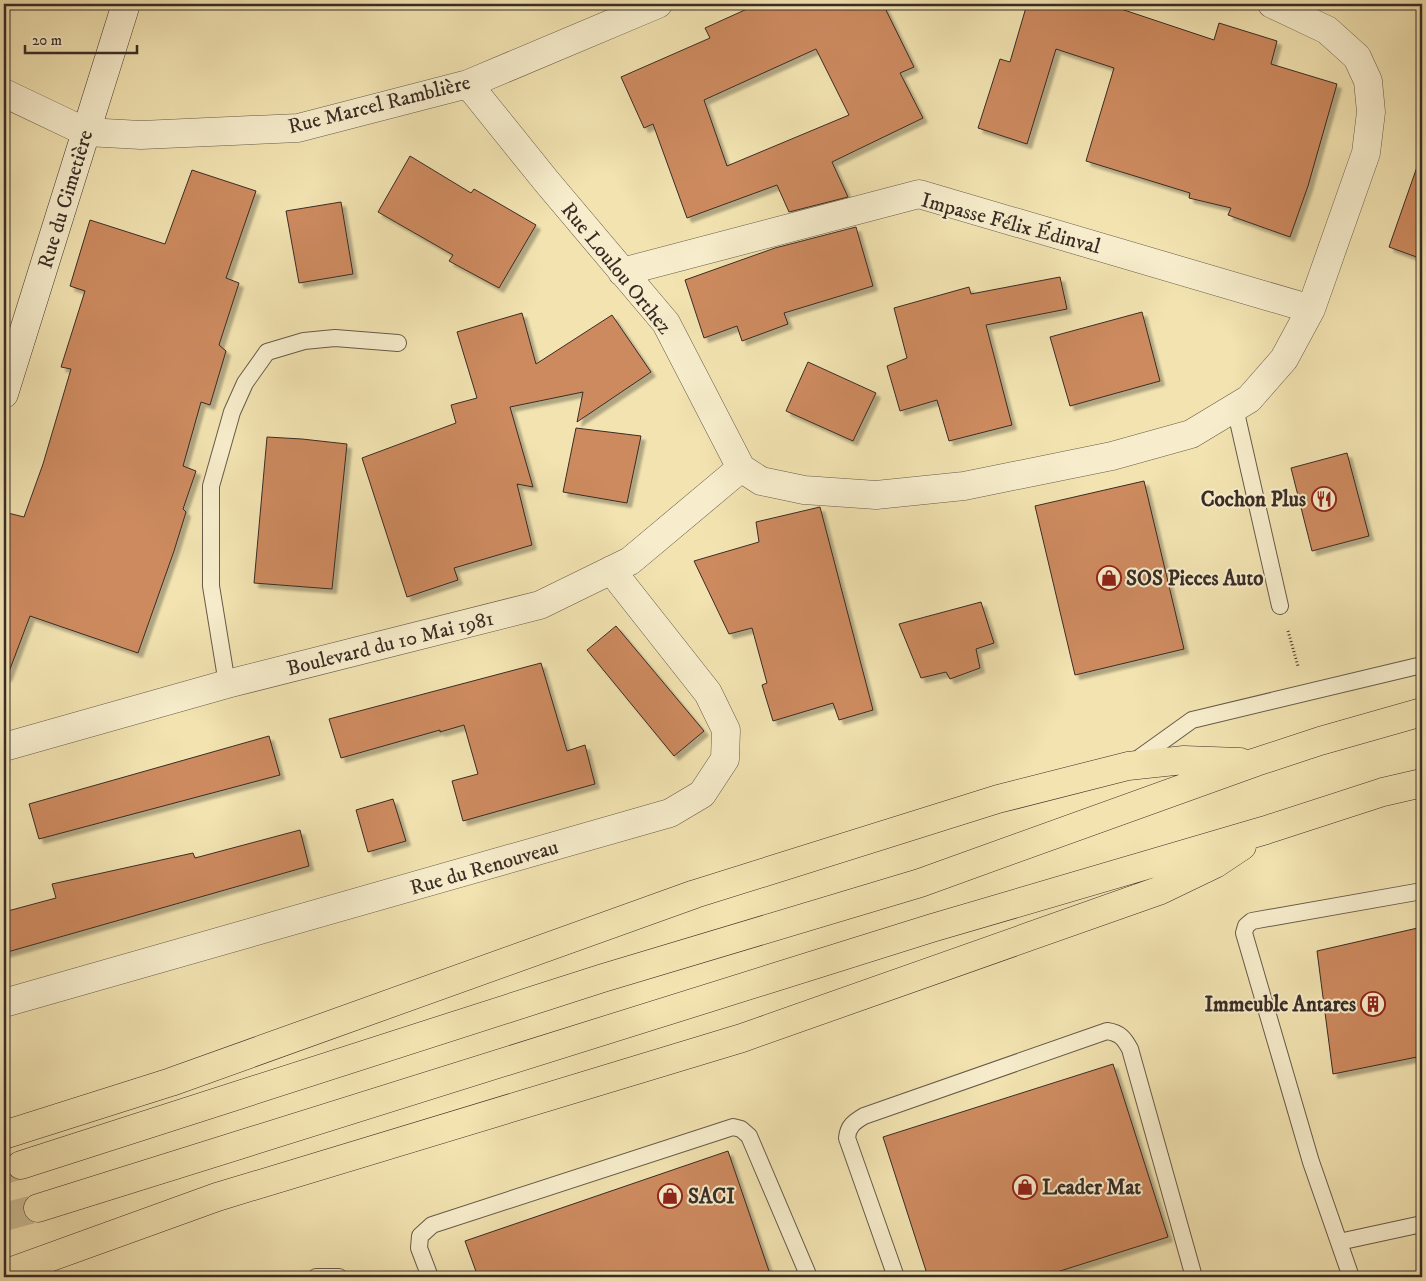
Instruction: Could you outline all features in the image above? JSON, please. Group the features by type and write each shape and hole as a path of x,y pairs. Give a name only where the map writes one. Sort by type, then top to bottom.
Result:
{"highway":[{"path":"21,1165 602,978 920,882 1256,762 1320,741 1422,712"},
{"path":"4,1135 171,1082 695,894 998,799 1128,766 1184,760 1256,762"},
{"path":"38,1208 932,928 1266,830 1321,811 1422,783"},
{"path":"4,1274 217,1197 742,1038 1041,933 1162,890 1215,864 1266,830"}],"street":[{"name":"Rue du Cimetière","path":"4,394 126,4"},
{"name":"Rue Marcel Ramblière","path":"86,132 141,135 298,128 468,84 658,4"},
{"path":"742,468 761,481 804,490 876,495 964,486 1112,456 1191,434 1248,399 1284,359 1311,309 1366,153 1371,112 1368,81 1357,57 1327,30 1272,4"},
{"name":"Rue Loulou Orthez","path":"468,84 666,323 742,468"},
{"path":"4,93 86,132"},
{"name":"Impasse Félix Édinval","path":"622,272 920,194 1311,309"},
{"name":"Boulevard du 10 Mai 1981","path":"4,747 228,684 540,605 630,561 742,468"},
{"name":"Rue du Renouveau","path":"4,1003 661,815 702,794 725,759 726,730 708,693 612,570"}],"lane":[{"path":"228,684 211,586 211,486 232,412 245,383 267,352 304,341 335,338 398,343"},
{"path":"1235,408 1280,606"},
{"path":"1128,766 1192,720 1422,665"},
{"path":"1351,1277 1308,1152 1244,933 1246,926 1252,921 1422,892"},
{"path":"896,1277 848,1138 848,1130 853,1122 864,1116 1107,1031 1117,1032 1124,1038 1130,1050 1194,1277"},
{"path":"430,1277 419,1248 420,1236 432,1225 733,1127 741,1129 749,1136 809,1277"},
{"path":"1340,1242 1422,1224"},
{"path":"316,1277 339,1277"}],"building":[{"path":"758,4 883,4 914,67 900,73 923,118 832,162 848,197 789,212 777,185 687,218 653,124 644,128 621,77 710,38 705,28","holes":["816,49 849,115 727,166 704,100"]},
{"path":"1027,4 1106,4 1214,40 1219,23 1277,41 1271,64 1337,84 1308,186 1290,237 1228,215 1231,208 1189,198 1190,193 1086,161 1114,68 1056,49 1027,144 978,128 1000,59 1010,62"},
{"path":"410,156 471,193 474,189 536,225 499,288 449,261 453,255 378,212"},
{"path":"1418,164 1422,165 1422,259 1389,247"},
{"path":"192,170 256,191 226,278 239,283 219,345 226,351 210,405 201,402 183,466 196,471 183,509 186,512 138,653 30,616 7,677 4,676 4,512 24,517 43,464 71,369 61,367 85,291 70,286 90,220 165,244"},
{"path":"341,202 353,274 299,283 286,211"},
{"path":"856,227 873,286 784,313 788,324 742,341 737,326 704,338 685,280 775,248"},
{"path":"1060,277 1067,309 986,325 1012,425 949,441 937,400 900,411 887,366 907,358 894,308 969,287 971,294"},
{"path":"1142,312 1160,381 1070,406 1050,337"},
{"path":"522,313 536,364 612,315 651,372 577,422 583,392 510,407 533,487 517,484 532,545 454,568 458,580 407,597 362,458 456,423 451,405 477,398 457,332"},
{"path":"808,362 876,393 853,441 786,411"},
{"path":"576,428 641,436 627,503 563,492"},
{"path":"267,437 347,444 332,589 254,583"},
{"path":"1347,453 1369,536 1312,551 1291,468"},
{"name":"SOS Pieces Auto","path":"1144,481 1184,649 1075,675 1035,506"},
{"path":"820,507 873,710 839,720 833,703 773,721 762,685 767,683 752,628 729,634 694,561 759,542 756,522"},
{"path":"981,602 994,643 976,649 980,668 950,679 946,672 921,678 899,624"},
{"path":"616,626 704,731 674,756 587,650"},
{"path":"541,663 567,751 585,745 595,784 463,821 452,781 478,774 464,725 341,758 329,719"},
{"path":"269,736 280,775 39,839 29,804"},
{"path":"393,799 406,841 368,852 356,810"},
{"path":"300,830 309,866 4,953 4,912 56,898 52,884 193,853 195,858"},
{"name":"Immeuble Antares","path":"1422,927 1422,1056 1333,1074 1317,951"},
{"name":"Leader Mat","path":"1113,1064 1168,1237 1041,1277 928,1277 883,1137"},
{"name":"SACI","path":"728,1151 771,1277 478,1277 465,1241"}],"tunnel":[{"path":"4,1170 21,1165"},
{"path":"4,1217 38,1208"}],"place":[{"name":"Cochon Plus","path":"1324,499"},
{"name":"SOS Pieces Auto","path":"1109,578"},
{"name":"Immeuble Antares","path":"1373,1004"},
{"name":"Leader Mat","path":"1025,1187"},
{"name":"SACI","path":"670,1196"}]}
